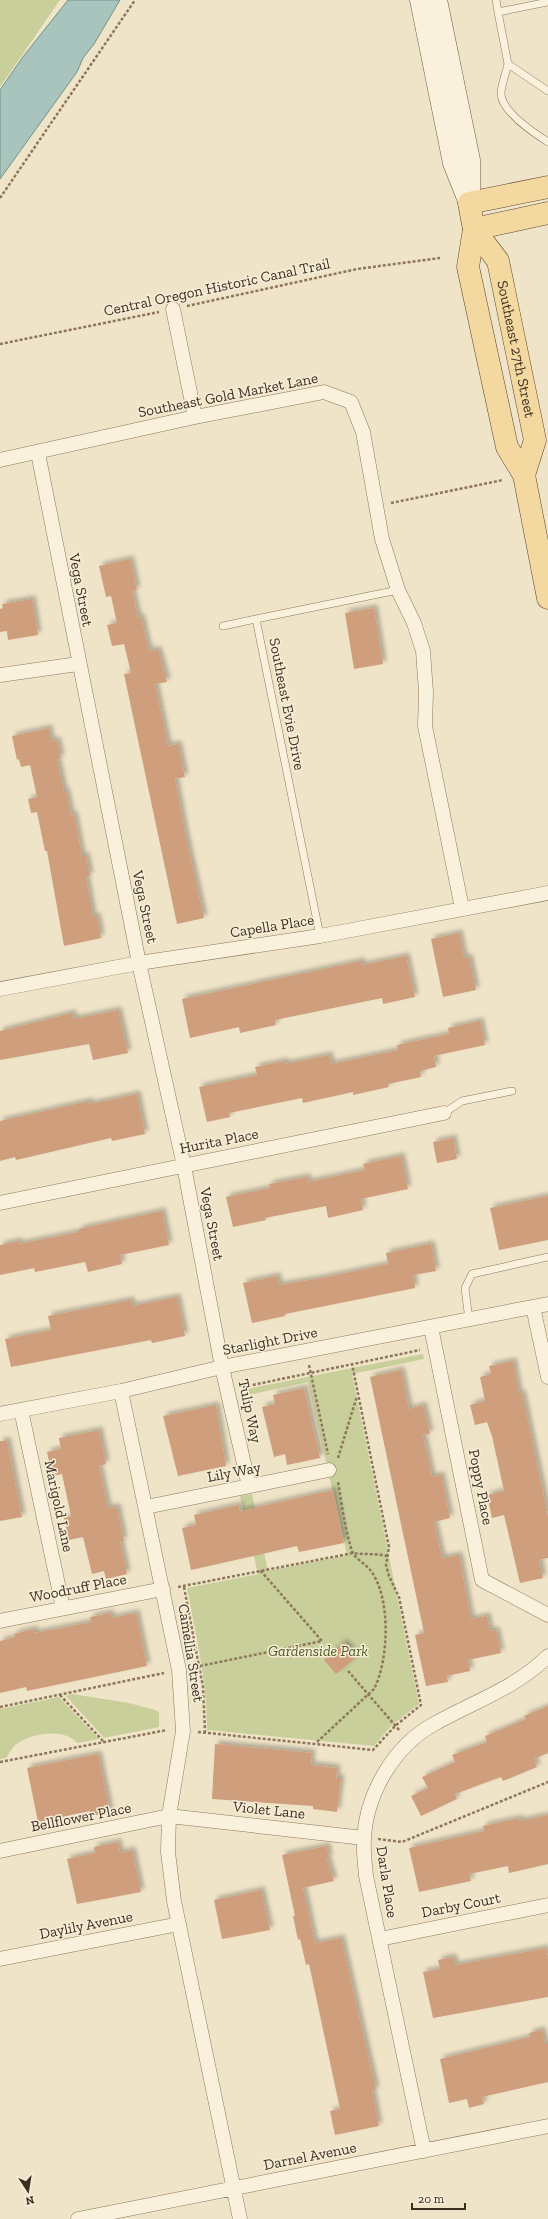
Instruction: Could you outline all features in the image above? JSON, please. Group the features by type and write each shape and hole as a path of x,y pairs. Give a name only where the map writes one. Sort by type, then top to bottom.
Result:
{"main road":[{"name":"Southeast 27th Street","path":"420,0 452,163 469,203 474,229 468,267 507,447 524,475 548,598"},
{"name":"Southeast 27th Street","path":"437,0 470,160 469,203"},
{"path":"469,203 548,187"},
{"path":"474,229 548,213"},
{"name":"Southeast 27th Street","path":"474,229 498,261 502,276 535,440 524,475"}],"street":[{"path":"173,309 195,417"},
{"name":"Southeast Gold Market Lane","path":"0,460 38,453 195,417 324,392 351,402 363,432 382,538 398,590 414,623 423,651 426,692 424,726 462,908"},
{"name":"Vega Street","path":"38,453 78,664 139,963 184,1166 222,1367"},
{"path":"0,675 78,664"},
{"name":"Capella Place","path":"0,989 139,963 320,936 548,893"},
{"name":"Hurita Place","path":"0,1203 444,1113"},
{"name":"Starlight Drive","path":"0,1414 121,1391 222,1367 548,1304"},
{"path":"533,1307 548,1378"},
{"name":"Poppy Place","path":"431,1327 482,1580 548,1615"},
{"name":"Tulip Way","path":"222,1367 249,1486"},
{"name":"Camellia Street","path":"121,1391 179,1670 183,1712 182,1737 169,1816 168,1852 179,1924 240,2219"},
{"name":"Marigold Lane","path":"21,1410 63,1608"},
{"name":"Lily Way","path":"146,1506 249,1486 333,1466"},
{"name":"Woodruff Place","path":"0,1621 163,1589"},
{"name":"Darla Place","path":"424,2151 366,1876 364,1838 370,1810 380,1780 391,1763 411,1741 432,1725 507,1687 548,1656"},
{"name":"Violet Lane","path":"169,1816 364,1838"},
{"name":"Bellflower Place","path":"0,1850 169,1816"},
{"name":"Darby Court","path":"380,1939 548,1905"},
{"name":"Daylily Avenue","path":"0,1959 179,1924"},
{"name":"Darnel Avenue","path":"78,2219 548,2126"}],"lane":[{"path":"496,0 508,64 501,93 504,105 525,126 548,142"},
{"path":"498,12 548,2"},
{"path":"508,64 548,91"},
{"name":"Southeast Evie Drive","path":"320,936 256,619 398,590"},
{"path":"223,626 256,619"},
{"path":"444,1113 462,1101 512,1091"},
{"path":"469,1320 465,1288 472,1274 548,1257"}],"path":[{"path":"0,198 135,0"},
{"name":"Central Oregon Historic Canal Trail","path":"0,344 173,309 358,269 440,258"},
{"path":"376,506 524,475"},
{"path":"228,1390 436,1346"},
{"path":"308,1351 310,1373 353,1553 371,1571 382,1593 385,1613 384,1653 380,1678 374,1689 316,1743"},
{"path":"352,1364 389,1547 386,1566 388,1576 399,1597 421,1705 395,1726 373,1750"},
{"path":"333,1466 358,1394"},
{"path":"163,1589 184,1587 353,1553 367,1556 379,1554 387,1556"},
{"path":"184,1587 203,1687 205,1732"},
{"path":"348,1671 395,1726 411,1741"},
{"path":"60,1695 104,1741"},
{"path":"364,1838 402,1842 548,1782"}],"green space":[{"path":"0,0 60,0 0,87"},
{"name":"Gardenside Park","path":"423,1354 424,1359 352,1374 419,1704 391,1726 374,1746 207,1730 207,1712 203,1676 187,1588 258,1574 240,1496 252,1494 268,1571 347,1555 308,1382 248,1395 247,1389"},
{"path":"72,1694 129,1703 155,1710 159,1712 159,1727 104,1738 66,1696"},
{"path":"59,1697 99,1739 77,1743 72,1738 65,1735 40,1735 18,1743 13,1747 6,1758 0,1759 0,1709"}],"water":[{"path":"68,0 120,0 94,44 83,58 77,72 0,179 0,90 22,58"}],"building":[{"path":"130,559 137,590 132,591 138,618 141,617 149,651 158,650 167,682 155,684 168,746 178,744 185,777 175,779 186,838 204,918 177,924 124,674 131,673 124,644 112,646 107,625 117,623 111,596 106,597 99,566"},
{"path":"32,599 38,635 8,640 7,631 0,632 0,609 3,608 2,604"},
{"path":"374,608 383,664 354,669 345,613"},
{"path":"49,728 51,741 57,740 61,758 57,759 64,791 66,791 71,815 74,814 82,856 86,856 90,876 86,877 93,917 97,916 101,938 64,946 47,851 45,851 37,812 31,813 28,799 37,797 30,765 21,767 19,759 17,760 12,736"},
{"path":"459,933 464,958 469,957 476,990 443,997 431,939"},
{"path":"406,956 415,997 383,1004 382,998 275,1020 276,1025 240,1033 239,1027 190,1038 182,999 361,961 362,965"},
{"path":"118,1010 128,1053 93,1060 89,1044 0,1060 0,1031 72,1013 74,1019"},
{"path":"480,1021 485,1045 434,1056 436,1067 420,1071 421,1077 388,1084 389,1087 353,1095 353,1092 303,1103 302,1098 229,1113 230,1117 207,1122 199,1087 257,1075 255,1067 285,1061 285,1064 329,1055 331,1064 398,1050 397,1045 449,1034 448,1028"},
{"path":"137,1094 145,1134 112,1141 111,1138 16,1160 15,1157 0,1161 0,1121 89,1101 90,1104"},
{"path":"453,1138 457,1159 437,1163 433,1142"},
{"path":"401,1156 408,1189 361,1199 363,1210 328,1218 326,1206 265,1218 266,1220 233,1227 226,1197 270,1188 269,1184 307,1177 308,1182 365,1170 363,1164"},
{"path":"548,1196 548,1240 499,1250 490,1208"},
{"path":"162,1211 169,1245 120,1255 122,1264 88,1272 85,1262 35,1272 34,1268 0,1275 0,1245 19,1241 19,1244 79,1232 79,1229"},
{"path":"431,1244 436,1271 413,1275 415,1288 285,1314 285,1316 252,1323 243,1283 277,1276 279,1285 322,1278 388,1264 386,1253"},
{"path":"177,1297 185,1336 152,1343 151,1340 11,1367 5,1339 51,1330 48,1316 131,1300 132,1306"},
{"path":"513,1361 519,1394 522,1393 548,1516 548,1558 539,1560 543,1578 520,1583 504,1515 492,1518 487,1495 504,1491 492,1436 487,1422 475,1425 470,1405 485,1401 480,1377 491,1374 489,1366"},
{"path":"401,1370 409,1409 423,1405 430,1434 423,1435 432,1477 441,1475 450,1518 434,1522 442,1558 459,1555 471,1619 487,1616 490,1631 496,1630 501,1653 468,1660 470,1671 447,1676 448,1682 426,1686 415,1635 424,1633 370,1377"},
{"path":"304,1388 320,1458 287,1465 285,1454 274,1457 262,1407 275,1404 273,1395"},
{"path":"216,1405 226,1466 178,1476 163,1416"},
{"path":"99,1430 106,1464 99,1466 108,1508 117,1507 124,1541 120,1541 127,1574 106,1579 104,1571 92,1574 83,1537 69,1540 64,1518 71,1516 62,1474 52,1476 47,1452 61,1449 59,1438"},
{"path":"0,1441 7,1441 22,1517 0,1521"},
{"path":"333,1490 344,1543 299,1552 297,1546 191,1570 182,1528 196,1525 194,1515 239,1505 240,1511"},
{"path":"110,1613 111,1618 136,1613 147,1666 27,1691 26,1687 0,1693 0,1641 15,1637 14,1634 34,1629 35,1633 91,1622 90,1617"},
{"path":"344,1642 356,1657 336,1674 324,1660"},
{"path":"548,1706 548,1753 534,1759 537,1767 503,1781 501,1777 455,1794 457,1799 421,1816 411,1796 428,1788 422,1777 455,1762 452,1755 487,1742 485,1736 526,1719 524,1716"},
{"path":"215,1744 312,1753 311,1765 337,1768 336,1778 341,1778 337,1812 313,1809 313,1806 212,1799"},
{"path":"98,1754 110,1812 91,1816 90,1811 38,1822 27,1768"},
{"path":"548,1815 548,1864 509,1873 508,1866 469,1874 471,1881 419,1892 409,1848 484,1831 483,1826 519,1818 520,1821"},
{"path":"118,1842 120,1853 132,1850 141,1892 77,1904 67,1859 95,1853 94,1847"},
{"path":"327,1846 329,1858 327,1859 334,1881 303,1888 315,1943 341,1938 376,2090 372,2091 379,2126 335,2135 330,2111 340,2109 309,1964 306,1965 300,1939 298,1940 293,1916 295,1916 282,1855"},
{"path":"261,1890 270,1930 222,1939 214,1900"},
{"path":"546,1948 548,1958 548,1997 433,2018 423,1972 440,1969 438,1960 453,1957 455,1965"},
{"path":"542,2030 545,2044 548,2044 548,2082 482,2097 484,2104 469,2108 467,2099 449,2103 440,2059 530,2037 529,2033"}]}
